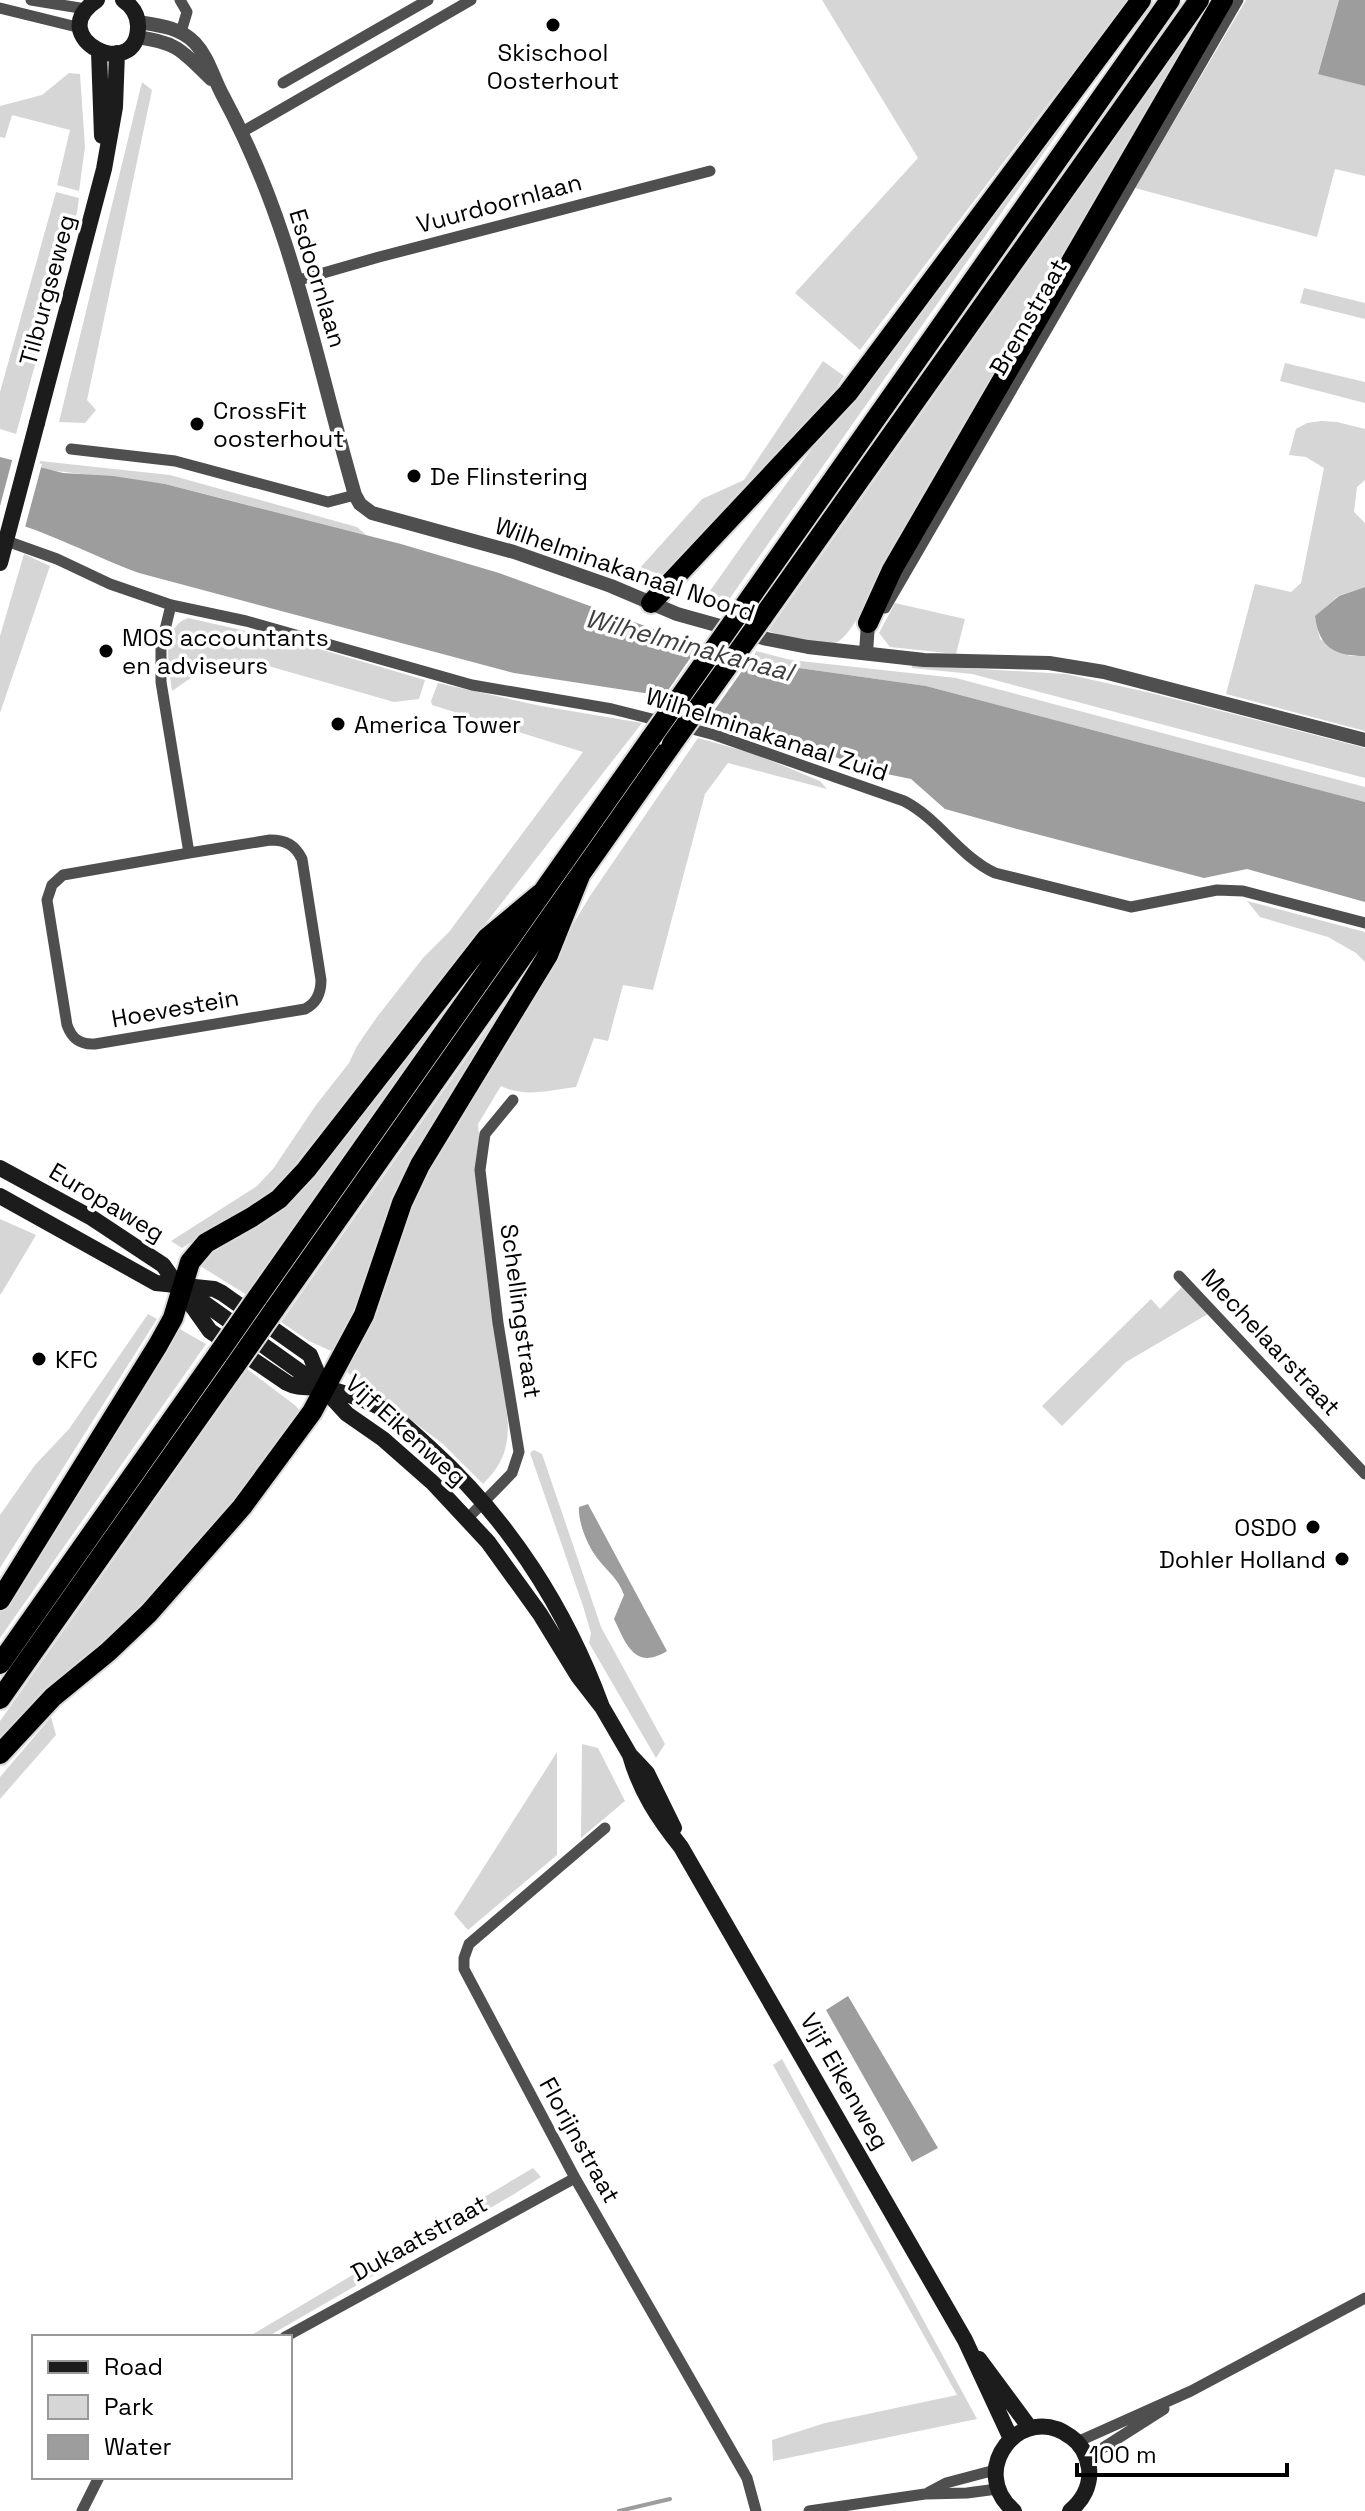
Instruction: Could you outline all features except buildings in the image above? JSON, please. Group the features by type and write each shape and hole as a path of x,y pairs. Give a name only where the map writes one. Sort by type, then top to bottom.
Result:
{"highway":[{"path":"651,603 848,393 1141,0"},
{"path":"0,1664 1170,0"},
{"path":"0,1699 1199,0"},
{"path":"868,623 879,595 905,548 1223,0"},
{"path":"0,1754 53,1697 108,1652 158,1603 242,1507 312,1412 364,1315 402,1203 420,1165 548,955 581,873"},
{"path":"0,1600 158,1345 173,1318 190,1262 206,1243 279,1199 306,1170 487,938 540,894"}],"main road":[{"path":"91,4 81,28 87,43 99,52 117,53 125,50 137,29 133,9 123,0"},
{"name":"Tilburgseweg","path":"99,52 104,169"},
{"name":"Tilburgseweg","path":"0,563 104,169 115,107 117,53"},
{"name":"Europaweg","path":"0,1168 92,1218 163,1265 182,1287 210,1331 293,1386 323,1388 310,1355 214,1289 182,1287 156,1283 0,1196"},
{"name":"Vijf Eikenweg","path":"323,1388 376,1406 413,1433 483,1501 529,1560 590,1675 602,1707"},
{"name":"Vijf Eikenweg","path":"323,1388 347,1414 410,1462 467,1519 509,1569 578,1676 602,1707 630,1755 647,1773 681,1847 965,2340 1011,2439"},
{"name":"Vijf Eikenweg","path":"965,2340 1030,2428"},
{"path":"1014,2511 997,2489 995,2470 1003,2447 1030,2428 1056,2429 1077,2442 1087,2458 1088,2483 1076,2509"}],"street":[{"path":"31,0 91,4"},
{"path":"137,29 181,32 187,12 180,0"},
{"path":"283,83 428,0"},
{"path":"242,132 470,0"},
{"name":"Bremstraat","path":"868,623 876,623 881,618 1238,0"},
{"path":"0,8 81,28"},
{"name":"Esdoornlaan","path":"137,29 178,48 215,82"},
{"name":"Esdoornlaan","path":"181,32 194,41 206,58 273,205 299,280 355,495"},
{"path":"301,73 311,93"},
{"name":"Vuurdoornlaan","path":"299,280 710,171"},
{"path":"71,449 175,461 328,502 355,495"},
{"name":"Wilhelminakanaal Noord","path":"355,495 360,504 372,513 514,552 699,621 767,639 808,647 924,660 1049,663 1104,672 1365,740"},
{"name":"Wilhelminakanaal Zuid","path":"0,539 171,605 246,621 472,685 612,709 715,735 904,801 921,812 977,862 995,873 1131,907 1217,890 1243,891 1365,923"},
{"path":"171,605 161,646 161,682 189,853"},
{"path":"866,653 868,623"},
{"name":"Hoevestein","path":"270,840 280,840 298,850 321,980 320,995 305,1009 95,1044 86,1045 75,1039 67,1025 47,900 52,885 63,875 189,853 270,840"},
{"name":"Schellingstraat","path":"467,1519 512,1473 519,1452 498,1323 480,1170 485,1134 513,1100"},
{"name":"Mechelaarstraat","path":"1179,1276 1365,1474"},
{"name":"Florijnstraat","path":"605,1828 469,1944 464,1969 575,2178 747,2478 756,2511"},
{"name":"Dukaatstraat","path":"289,2335 575,2178"},
{"path":"1077,2442 1191,2391 1365,2298"},
{"path":"1087,2458 1191,2391"},
{"path":"925,2494 946,2483 995,2470"},
{"path":"82,2511 98,2479"},
{"path":"809,2511 925,2494 997,2489"}],"green space":[{"path":"822,0 1132,0 1055,95 860,350 795,293 918,158"},
{"path":"1246,0 1339,0 1318,73 1365,86 1365,176 1335,169 1317,237 1135,188"},
{"path":"1150,2 718,615 710,591 872,368"},
{"path":"1206,7 1174,69 847,634 839,641 823,645 768,631 1165,68"},
{"path":"69,73 80,74 85,147 79,191 57,185 70,130 12,115 5,138 0,137 0,106 42,95"},
{"path":"142,82 152,90 87,400 96,410 85,423 59,422"},
{"path":"56,192 79,198 77,212 16,434 0,429 0,392"},
{"path":"1304,288 1365,303 1365,319 1300,303"},
{"path":"823,361 844,376 823,410 669,577 640,568 702,499 744,480"},
{"path":"1285,363 1365,382 1365,403 1280,381"},
{"path":"1321,421 1365,429 1365,480 1357,487 1354,512 1365,523 1365,587 1338,596 1315,617 1320,639 1350,656 1365,656 1365,731 1226,694 1255,584 1291,592 1301,583 1324,468 1306,457 1289,455 1296,429"},
{"path":"40,461 170,475 357,527 366,535 165,484 38,469"},
{"path":"24,554 50,566 0,713 0,636"},
{"path":"895,603 965,619 956,654 890,647 879,633"},
{"path":"188,618 299,643 425,680 419,699 394,702 258,663 218,659 172,691 168,660 170,639 179,623"},
{"path":"756,651 791,660 956,678 1365,787 1365,802 926,686 778,665 753,658"},
{"path":"912,665 1066,674 1151,693 1365,748 1365,778 972,674 912,668"},
{"path":"438,683 541,706 642,723 276,1188 182,1248 171,1241 257,1186 273,1169 349,1063 377,1017 423,958 449,932 583,752 432,705"},
{"path":"698,738 755,754 820,781 827,789 728,763 705,794 653,990 623,985 608,1041 594,1038 576,1087 519,1092 501,1086 478,1124 508,1424 503,1457 483,1484 443,1444 348,1373 346,1367 418,1182 590,896"},
{"path":"1247,901 1365,932 1365,962 1356,953 1328,937 1260,917"},
{"path":"531,966 398,1186 367,1283 338,1354 309,1341 281,1322"},
{"path":"460,987 463,988 247,1295 197,1264 219,1244 265,1221 277,1211"},
{"path":"0,1219 36,1235 1,1294 0,1294"},
{"path":"1183,1286 1208,1314 1126,1362 1062,1426 1042,1406 1151,1299 1160,1309"},
{"path":"148,1314 157,1319 0,1568 0,1515 35,1465 69,1429"},
{"path":"178,1328 206,1344 0,1638 0,1609"},
{"path":"247,1369 296,1406 299,1410 294,1418 226,1512 150,1600 82,1662 0,1750 0,1721"},
{"path":"534,1450 542,1454 601,1627 665,1744 656,1758 589,1643 591,1633 583,1606 530,1453"},
{"path":"51,1717 56,1735 0,1799 0,1777"},
{"path":"582,1744 598,1748 625,1801 581,1838"},
{"path":"557,1752 557,1855 468,1930 454,1914"},
{"path":"782,2059 977,2419 773,2461 772,2440 825,2423 957,2395 773,2065"},
{"path":"533,2168 541,2177 270,2335 251,2335"}],"water":[{"path":"1339,0 1365,0 1365,86 1318,74"},
{"name":"Wilhelminakanaal","path":"0,457 63,473 165,484 401,544 499,573 700,646 749,660 753,658 778,665 926,686 1365,802 1365,902 1247,869 1204,878 1017,829 945,809 911,779 872,771 733,718 664,696 514,673 139,573 35,530 0,519"},
{"path":"1365,587 1365,656 1337,652 1320,636 1315,616 1339,596"},
{"path":"588,1504 667,1651 647,1658 639,1656 623,1637 614,1619 624,1595 586,1538 579,1507"},
{"path":"848,1996 938,2148 912,2162 826,2010"}],"pier":[{"path":"13,457 42,464 24,531 0,524 0,506"},
{"path":"702,641 749,656 754,654 711,715 660,702"}],"waterway":[{"path":"619,2511 670,2499"}],"place":[{"name":"Skischool Oosterhout","path":"553,25"},
{"name":"CrossFit oosterhout","path":"197,424"},
{"name":"De Flinstering","path":"414,476"},
{"name":"MOS accountants en adviseurs","path":"106,651"},
{"name":"America Tower","path":"338,724"},
{"name":"KFC","path":"39,1359"},
{"name":"OSDO","path":"1313,1527"},
{"name":"Dohler Holland","path":"1342,1559"}]}
